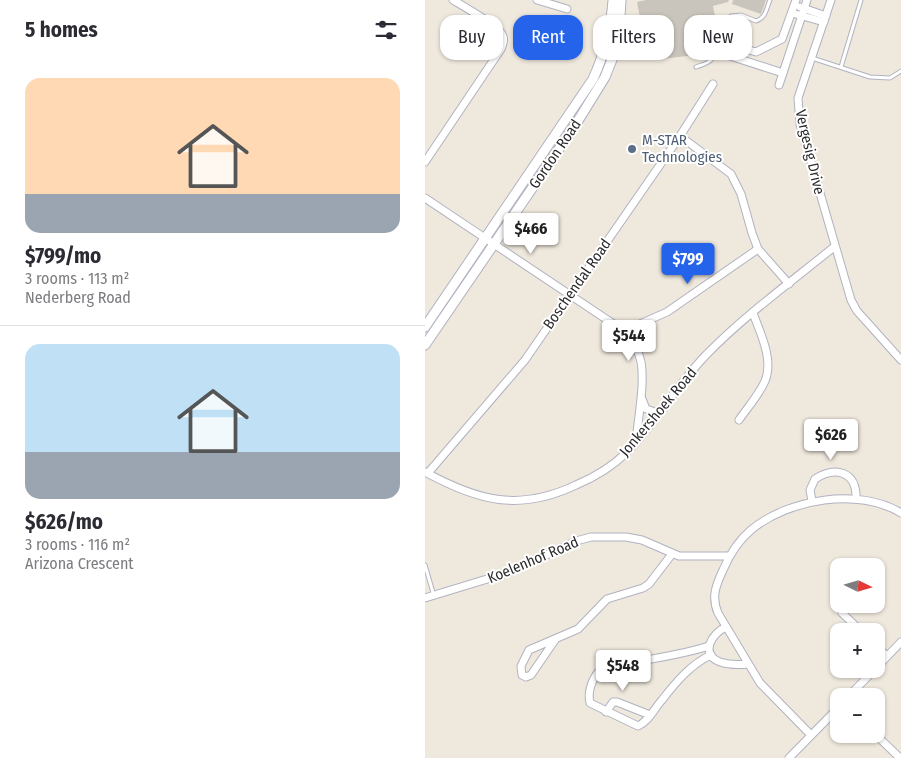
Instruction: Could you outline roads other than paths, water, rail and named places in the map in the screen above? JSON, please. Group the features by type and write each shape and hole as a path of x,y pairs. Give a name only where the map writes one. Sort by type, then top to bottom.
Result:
{"street":[{"path":"425,162 501,49 504,39 497,28 453,0"},
{"path":"537,0 567,9"},
{"name":"Gordon Road","path":"425,345 576,124 605,77 613,0"},
{"name":"Gordon Road","path":"425,326 607,61 619,33 621,0"},
{"path":"779,86 807,0"},
{"name":"Vergesig Drive","path":"831,0 797,106 846,288 857,311 901,360"},
{"path":"783,73 730,56 727,52 731,46 756,52 782,39 795,6 803,12 825,19"},
{"name":"Boschendal Road","path":"426,472 525,360 680,136 713,84"},
{"path":"680,136 731,174 741,194 751,233 758,249 789,284"},
{"path":"425,198 624,331 633,344 641,362 635,442"},
{"name":"Jonkershoek Road","path":"426,472 463,491 512,502 530,501 563,491 597,475 616,462 635,442 706,355 753,313 834,247"},
{"path":"624,331 667,312 758,249"},
{"path":"739,420 767,376 765,346 753,313"},
{"path":"640,391 644,407 648,411 658,413"},
{"path":"812,501 810,490 815,479 832,472 843,473 850,477 856,488 856,498"},
{"path":"811,735 775,701 760,683 714,604 713,597 729,556 749,531 763,521 790,508 812,501 856,498 878,502 901,513"},
{"name":"Koelenhof Road","path":"425,598 510,572 576,541 591,537 626,537 641,540 679,556 729,556"},
{"path":"555,640 533,673 528,677 523,675 521,666 529,650 555,640 583,625 607,598 643,588 649,584 672,554"},
{"path":"842,613 853,623"},
{"path":"726,627 716,633 709,646 711,655 715,659 727,664 748,664"},
{"path":"887,656 901,642"},
{"path":"709,646 690,652 604,668 594,679 588,697 590,703 635,726 644,723 662,699 697,662 711,655"},
{"path":"857,688 866,678"},
{"path":"606,712 613,702 617,702 650,715"},
{"path":"790,758 830,716"},
{"path":"884,743 900,758"}],"lane":[{"path":"696,67 710,62 725,25 731,16 741,15 756,22 764,16 769,0"},
{"path":"841,67 861,0"},
{"path":"812,58 870,77 890,78 901,71"},
{"path":"425,566 434,596"}],"place":[{"name":"M-STAR Technologies","path":"632,149"}]}
